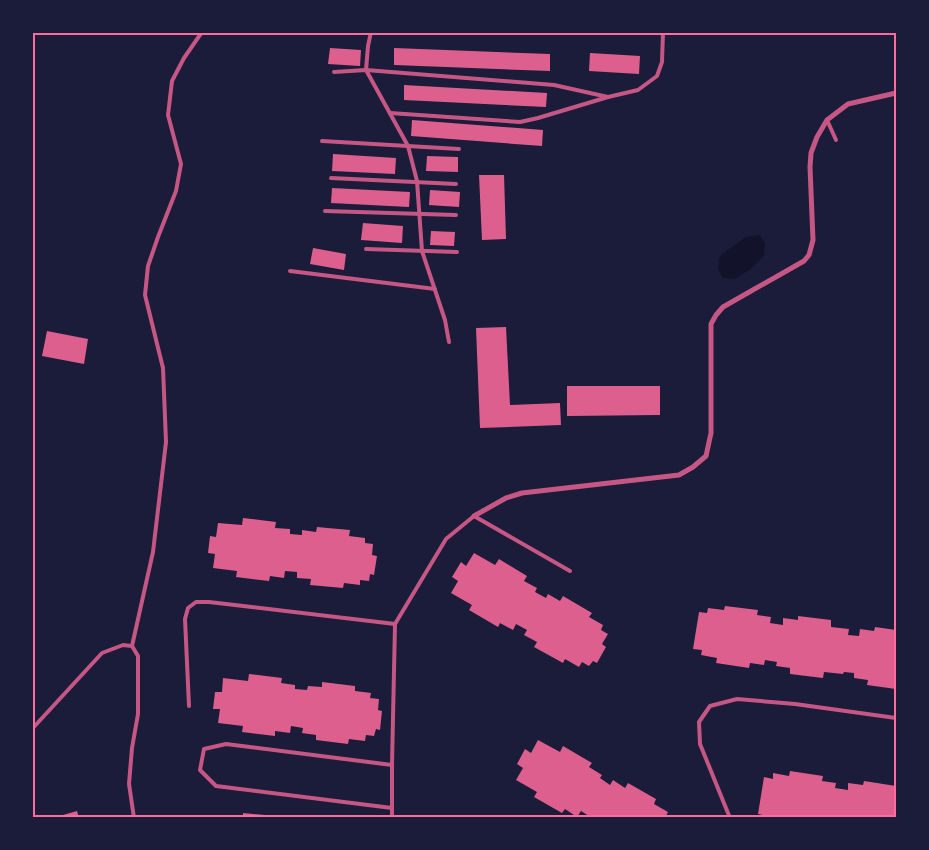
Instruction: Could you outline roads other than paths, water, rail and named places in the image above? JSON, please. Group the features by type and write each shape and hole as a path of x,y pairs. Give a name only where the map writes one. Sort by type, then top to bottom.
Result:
{"street":[{"path":"474,516 506,498 522,493 679,475 693,467 706,456 711,433 711,324 723,308 804,261 809,255 813,240 811,153 817,137 827,120 848,104 896,93"}],"lane":[{"path":"134,818 129,784 132,748 138,714 138,656 132,646 153,552 166,442 163,368 145,295 148,266 176,191 180,164 168,116 172,81 184,58 202,32"},
{"path":"371,32 366,70 408,146 417,181 422,251 446,320 449,342"},
{"path":"390,113 520,122 638,90 657,76 662,62 663,32"},
{"path":"334,72 366,70 554,85 608,97"},
{"path":"827,120 836,140"},
{"path":"322,141 459,149"},
{"path":"331,178 456,184"},
{"path":"325,211 456,215"},
{"path":"366,249 457,252"},
{"path":"290,271 435,289"},
{"path":"392,818 395,624 446,539 474,516 570,571"},
{"path":"189,706 185,619 188,608 196,602 395,624"},
{"path":"32,729 102,653 123,645 132,646"},
{"path":"730,818 700,744 699,722 710,706 737,699 795,704 896,718"},
{"path":"392,765 226,744 204,749 200,770 216,786 392,808"}]}
